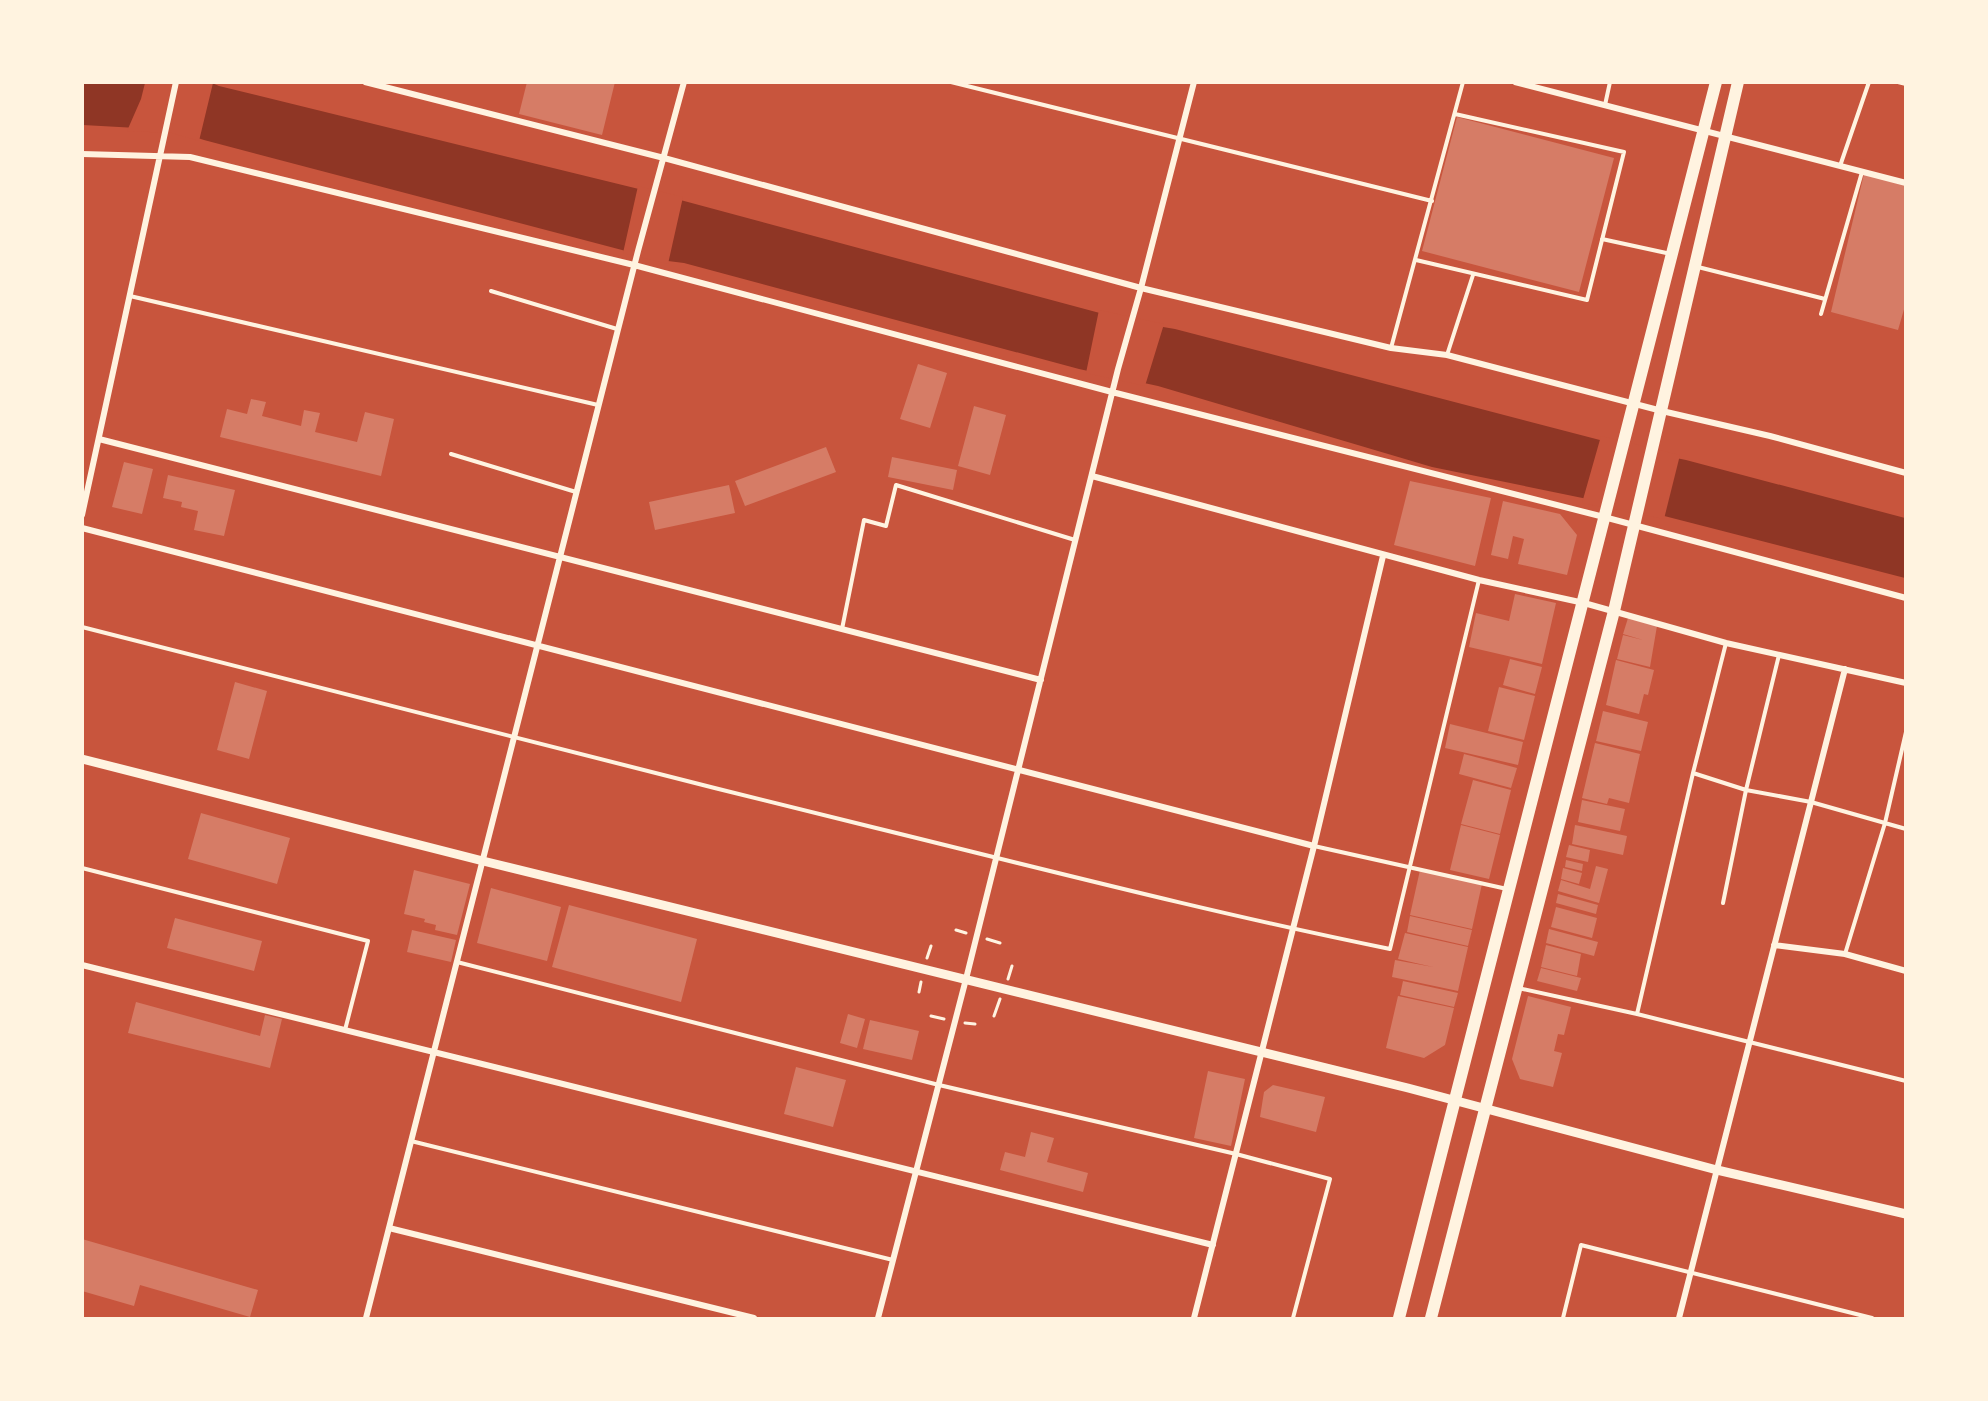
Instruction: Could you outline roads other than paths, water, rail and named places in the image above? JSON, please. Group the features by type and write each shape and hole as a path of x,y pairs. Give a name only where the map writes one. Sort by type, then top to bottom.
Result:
{"main road":[{"path":"1399,1318 1716,82"},
{"path":"1431,1318 1614,611 1738,82"}],"street":[{"path":"82,515 176,82"},
{"path":"365,82 664,159 1141,288 1391,348 1447,355 1662,411 1770,436 1905,473"},
{"path":"366,1318 634,266 684,82"},
{"path":"878,1318 966,980 1112,392 1194,82"},
{"path":"1515,82 1905,183"},
{"path":"82,154 189,157 634,266 1112,392 1604,517 1905,598"},
{"path":"99,439 1041,680"},
{"path":"1092,476 1383,556 1584,603 1726,643 1905,683"},
{"path":"82,528 1314,846"},
{"path":"1194,1318 1314,846 1383,556"},
{"path":"1679,1318 1845,669"},
{"path":"82,759 483,861 1455,1101 1717,1170 1905,1214"},
{"path":"1774,945 1845,954 1905,971"},
{"path":"82,965 1213,1245"},
{"path":"389,1228 754,1318"}],"lane":[{"path":"951,82 1180,141 1432,201"},
{"path":"1391,348 1463,82"},
{"path":"1605,106 1610,82"},
{"path":"1840,166 1869,82"},
{"path":"1898,82 1905,84"},
{"path":"1416,260 1587,300 1624,152 1455,114"},
{"path":"1821,314 1862,172"},
{"path":"1602,239 1672,254"},
{"path":"1695,266 1826,299"},
{"path":"1447,355 1473,275"},
{"path":"491,291 618,330"},
{"path":"130,296 599,405"},
{"path":"451,454 577,492"},
{"path":"842,629 864,520 886,526 896,486 1076,540"},
{"path":"82,627 514,739 996,858 1293,929 1390,949 1479,580"},
{"path":"1637,1014 1726,643"},
{"path":"1722,903 1746,790 1779,654"},
{"path":"1845,954 1885,823 1905,732"},
{"path":"1693,773 1746,790 1811,802 1905,829"},
{"path":"1314,846 1510,890"},
{"path":"82,868 368,941 345,1030"},
{"path":"456,962 939,1084 1330,1179 1293,1318"},
{"path":"1516,987 1637,1014 1905,1081"},
{"path":"411,1141 893,1260"},
{"path":"1563,1318 1581,1245 1872,1318"}]}
